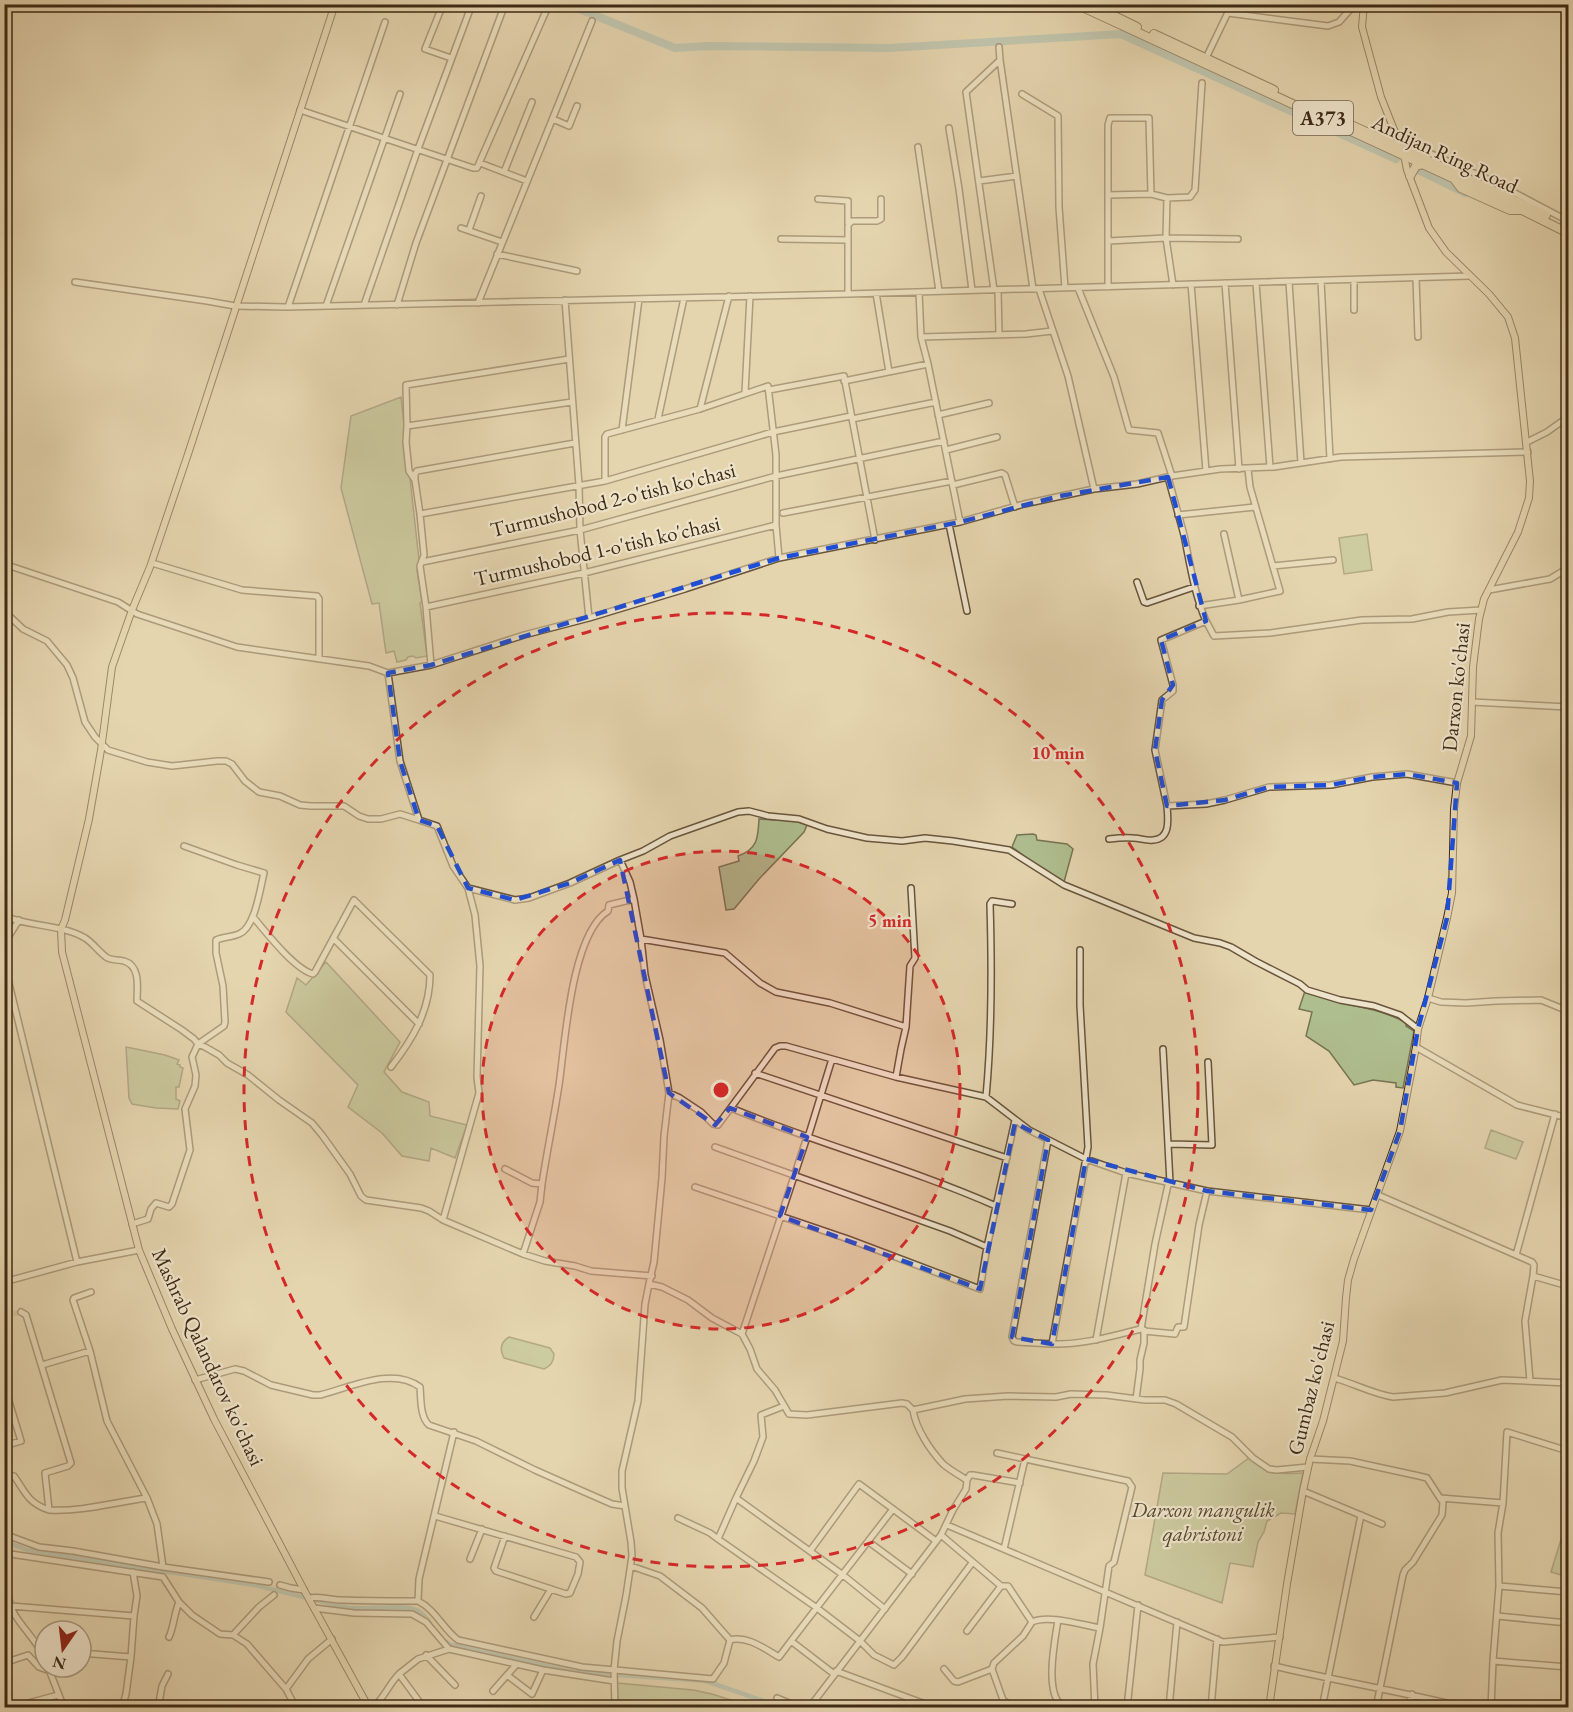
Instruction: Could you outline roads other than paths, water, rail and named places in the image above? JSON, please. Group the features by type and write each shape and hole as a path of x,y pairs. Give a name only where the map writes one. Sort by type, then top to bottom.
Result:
{"highway":[{"name":"Andijan Ring Road","path":"1076,4 1402,151 1516,197 1569,227"},
{"name":"Andijan Ring Road","path":"1090,4 1383,140 1423,164 1455,173 1569,233"},
{"path":"1383,140 1389,138 1394,132"},
{"path":"1410,176 1416,166 1423,164"}],"main road":[{"path":"61,929 89,819 112,667 152,563 335,4"},
{"name":"Darxon ko'chasi","path":"1364,4 1362,27 1381,97 1429,228 1446,252 1490,294 1508,317 1515,338 1530,481 1529,498 1518,532 1481,610 1473,667 1471,736 1457,783 1454,809 1452,893 1428,998 1418,1029 1416,1047"},
{"name":"Mashrab Qalandarov ko'chasi","path":"61,929 62,952 139,1250 195,1380 314,1608 371,1707"},
{"name":"Gumbaz ko'chasi","path":"1269,1707 1303,1491 1343,1341 1348,1280 1402,1124 1416,1047"}],"street":[{"path":"444,4 425,49 451,58"},
{"path":"364,305 418,149 472,4"},
{"path":"397,305 416,243 506,4"},
{"path":"300,110 477,168 546,11 542,4"},
{"path":"1206,58 1232,4"},
{"path":"1228,13 1328,26 1339,22 1355,4"},
{"path":"478,303 592,21"},
{"path":"288,307 386,22"},
{"path":"999,47 1036,289 1068,376 1094,489"},
{"path":"999,334 996,290 966,92 1000,60"},
{"path":"1108,195 1151,194 1167,198 1190,197 1195,190 1202,83"},
{"path":"326,306 400,94"},
{"path":"1022,94 1058,116 1059,207 1065,288"},
{"path":"504,172 532,102"},
{"path":"552,119 569,126 577,106"},
{"path":"1108,287 1108,125 1110,118 1149,118 1151,194"},
{"path":"949,128 972,290"},
{"path":"1394,132 1402,135 1455,173"},
{"path":"918,147 939,291"},
{"path":"480,163 527,182"},
{"path":"979,181 1017,176"},
{"path":"469,230 481,196"},
{"path":"1516,197 1569,221"},
{"path":"1167,198 1167,238 1173,285"},
{"path":"818,199 848,201 848,294"},
{"path":"849,225 852,220 881,219 881,200"},
{"path":"460,228 501,242"},
{"path":"1108,241 1167,238 1238,239"},
{"path":"781,239 848,240"},
{"path":"497,254 577,271"},
{"path":"75,282 236,306 288,307 1470,276"},
{"path":"1416,278 1418,337"},
{"path":"1354,280 1354,310"},
{"path":"1321,281 1330,459"},
{"path":"1289,282 1301,463"},
{"path":"1225,283 1239,469"},
{"path":"1256,283 1270,467"},
{"path":"1191,284 1206,471"},
{"path":"1078,288 1114,377 1129,430 1158,433 1199,606 1214,636 1270,633 1362,620 1412,618 1448,612 1481,610"},
{"path":"919,292 921,337 960,522"},
{"path":"876,293 889,372"},
{"path":"700,409 729,296"},
{"path":"745,393 750,296"},
{"path":"658,419 684,297"},
{"path":"622,430 639,299"},
{"path":"564,300 579,485 580,530 589,618"},
{"path":"921,337 1052,331"},
{"path":"415,480 409,471 406,442 406,385 569,359"},
{"path":"844,381 928,364"},
{"path":"769,390 844,376 875,540"},
{"path":"605,481 605,436 607,434 700,409 768,386 780,558"},
{"path":"407,426 572,402"},
{"path":"420,514 605,481 773,432 936,402"},
{"path":"939,415 989,404"},
{"path":"1527,442 1569,417"},
{"path":"946,450 997,437"},
{"name":"Turmushobod 2-o'tish ko'chasi","path":"422,562 580,530 776,476 944,441"},
{"path":"431,666 420,566 424,555 415,474 417,471 575,443"},
{"path":"4,564 118,602 137,614 237,647 369,666 388,673 431,666 524,635 589,618 780,558 960,522 1094,489 1137,484 1170,476 1220,469 1270,467 1330,459 1528,452"},
{"path":"1199,606 1280,591 1255,507 1248,469"},
{"path":"783,513 1002,473 1005,475 1015,507"},
{"path":"1178,515 1255,507"},
{"path":"950,524 967,611"},
{"name":"Turmushobod 1-o'tish ko'chasi","path":"426,607 584,573 776,525"},
{"path":"1224,534 1239,600"},
{"path":"1273,566 1333,560"},
{"path":"152,563 242,590 317,596 319,599 319,659"},
{"path":"1489,590 1550,579 1569,568"},
{"path":"1137,582 1146,603 1194,587"},
{"path":"4,611 23,629 47,642 67,665 73,678 85,722 108,750 147,762 172,766 226,762 231,764 245,781 259,792 280,796 300,805 344,806 368,819 381,819 400,814 437,826 453,867 468,888 475,915 480,966 477,1077 479,1093 443,1220"},
{"path":"1109,839 1151,840 1162,837 1166,833 1167,806 1155,750 1162,700 1173,691 1173,685 1161,640 1206,621"},
{"path":"388,673 400,761 419,820"},
{"path":"1472,702 1569,707"},
{"path":"1167,806 1196,805 1225,800 1269,787 1331,785 1372,777 1407,774 1457,783"},
{"path":"468,888 515,900 529,898 643,851 670,836 738,812 799,819 826,829 867,838 902,841 925,838 1009,850 1064,885 1194,938 1231,947 1300,984 1306,990 1340,1000 1374,1006 1400,1016 1418,1029"},
{"path":"132,1224 148,1220 151,1209 156,1203 169,1207 172,1204 190,1150 185,1109 195,1086 196,1075 192,1057 198,1044 225,1024 223,986 216,953 217,939 241,934 247,927 253,917 264,873 237,866 184,846"},
{"path":"615,1707 614,1671 617,1641 631,1566 631,1542 622,1488 622,1471 638,1401 645,1304 652,1276 669,1094 660,1040 645,975 634,899 630,882 620,860"},
{"path":"896,1077 906,1027 910,966 915,958 911,888"},
{"path":"523,1254 540,1202 559,1085 570,997 582,952 601,916 608,912 609,905 634,899"},
{"path":"253,917 281,949 310,973 315,972 354,900 430,975 427,1003 419,1024 407,1046 391,1067"},
{"path":"986,1097 991,1035 990,902 1012,904"},
{"path":"4,916 61,929 84,937 109,959 130,964 137,975 137,1002 248,1075 279,1101 312,1123 350,1174 366,1200 421,1208 443,1220 550,1263 575,1266 591,1271 652,1276"},
{"path":"4,944 20,920"},
{"path":"334,939 419,1024"},
{"path":"641,939 723,952 760,983 776,992 830,1004 906,1027"},
{"path":"1052,1344 1088,1146 1080,1016 1080,950"},
{"path":"4,963 77,1262"},
{"path":"1428,998 1466,1004 1524,999 1541,1000 1569,1011"},
{"path":"669,1094 680,1098 701,1112 715,1125 721,1122 775,1048 786,1046 896,1077 986,1097 1029,1130 1086,1159 1126,1173 1207,1191 1371,1210"},
{"path":"1416,1047 1517,1105 1569,1118"},
{"path":"1136,1399 1155,1244 1170,1183 1163,1049"},
{"path":"742,1334 822,1096 832,1059"},
{"path":"1168,1144 1212,1145 1208,1062"},
{"path":"755,1073 1006,1158"},
{"path":"730,1108 959,1190 996,1206"},
{"path":"1516,1255 1554,1114"},
{"path":"695,1187 848,1239 980,1289 987,1246 1015,1120"},
{"path":"1048,1140 1012,1337 1017,1342 1076,1344 1143,1330 1175,1334 1178,1327 1184,1327 1199,1225 1207,1191"},
{"path":"715,1147 987,1246"},
{"path":"505,1169 532,1183 542,1184"},
{"path":"1096,1340 1126,1173"},
{"path":"1378,1195 1533,1262 1533,1276 1525,1321 1530,1381"},
{"path":"4,1282 77,1262 139,1250"},
{"path":"1533,1276 1569,1286"},
{"path":"649,1284 662,1287 688,1300 712,1318 742,1334 757,1369 775,1390 789,1414 807,1415 907,1404 913,1410 922,1434 932,1450 944,1465 967,1480"},
{"path":"91,1292 73,1300 90,1351 107,1421 147,1498 157,1524 163,1567"},
{"path":"21,1312 26,1315 71,1463 45,1473 49,1510"},
{"path":"42,1365 90,1351"},
{"path":"195,1380 235,1370 244,1371 277,1387 320,1395 367,1380 385,1378 404,1380 420,1387 423,1414 429,1425 476,1441 590,1495 612,1504 625,1506"},
{"path":"1334,1378 1393,1397 1445,1393 1502,1380 1569,1383"},
{"path":"4,1385 21,1441 4,1446"},
{"path":"913,1410 965,1399 1008,1396 1048,1397 1094,1394 1165,1400 1176,1404 1232,1437 1253,1458 1269,1469 1277,1470 1309,1463 1350,1461 1427,1478 1443,1502 1442,1515 1403,1575 1376,1707"},
{"path":"718,1539 763,1437 761,1415 784,1406"},
{"path":"418,1601 419,1579 454,1432"},
{"path":"1542,1707 1491,1706 1499,1586 1498,1533 1503,1503 1507,1432 1569,1450"},
{"path":"996,1453 1130,1482 1131,1492 1114,1562 1109,1566 1093,1664 1095,1707"},
{"path":"1004,1549 1025,1459"},
{"path":"809,1707 941,1535 966,1489 970,1475 1020,1483"},
{"path":"4,1477 14,1476 26,1496 34,1504 49,1510 67,1511 147,1498"},
{"path":"810,1551 859,1484 936,1541"},
{"path":"1303,1491 1382,1524"},
{"path":"736,1498 843,1575 885,1609"},
{"path":"1440,1498 1503,1503"},
{"path":"730,1640 744,1639 779,1657 893,1509"},
{"path":"1322,1707 1361,1515"},
{"path":"435,1516 482,1529 576,1557 580,1562 570,1593 566,1594 495,1569 505,1536"},
{"path":"678,1518 710,1533 817,1608 860,1641 874,1655 896,1664 972,1563"},
{"path":"947,1525 1222,1642 1280,1637"},
{"path":"470,1559 482,1529"},
{"path":"4,1534 39,1547 268,1582"},
{"path":"941,1535 1001,1586 1010,1588 1032,1622"},
{"path":"869,1542 912,1575"},
{"path":"4,1553 163,1577 179,1602 192,1615 220,1634 233,1635 247,1644 286,1689 296,1707"},
{"path":"631,1566 660,1576 702,1608 730,1640"},
{"path":"122,1707 131,1657 137,1596 133,1572"},
{"path":"4,1577 15,1616 33,1638"},
{"path":"280,1584 317,1597 337,1600 418,1601 430,1610 458,1640 505,1649 566,1665 614,1671 713,1679 724,1663 730,1640"},
{"path":"967,1631 1001,1586"},
{"path":"1499,1586 1569,1592"},
{"path":"534,1617 551,1589"},
{"path":"233,1635 259,1607 274,1595"},
{"path":"169,1638 179,1602"},
{"path":"1127,1707 1138,1605"},
{"path":"11,1606 134,1616"},
{"path":"314,1608 354,1613 412,1614 426,1622 449,1649"},
{"path":"1497,1616 1569,1623"},
{"path":"1014,1707 1003,1700 992,1669 994,1663 1023,1636 1032,1622 1039,1619 1058,1620 1100,1628"},
{"path":"1058,1620 1053,1659 1053,1690 1056,1700 1062,1706"},
{"path":"1169,1707 1177,1622"},
{"path":"286,1689 308,1659 332,1639"},
{"path":"1211,1707 1217,1639"},
{"path":"791,1641 835,1672 936,1707"},
{"path":"371,1707 381,1701 392,1681 418,1659 449,1649 516,1665 614,1680"},
{"path":"93,1654 131,1657"},
{"path":"4,1663 28,1655 33,1660"},
{"path":"426,1655 455,1685"},
{"path":"1493,1661 1569,1667"},
{"path":"493,1690 516,1665"},
{"path":"1274,1666 1467,1707"},
{"path":"944,1669 954,1681 958,1682 992,1669"},
{"path":"507,1675 532,1694 543,1670"},
{"path":"158,1707 162,1686 168,1674"},
{"path":"399,1674 424,1707"},
{"path":"52,1679 64,1707"},
{"path":"1408,1707 1412,1694"},
{"path":"10,1707 58,1695"},
{"path":"777,1698 801,1707"}],"waterway":[{"path":"567,4 675,48 708,46 889,48 1121,34 1396,159"},
{"path":"1418,170 1465,193"},
{"path":"4,1541 27,1550 254,1585 348,1608 410,1608 420,1612 430,1623"},
{"path":"445,1641 451,1645 574,1672 706,1681 784,1708"}],"tunnel":[{"path":"6,1316 21,1312"}],"park label":[{"name":"Darxon mangulik qabristoni","path":"1203,1522"}]}
